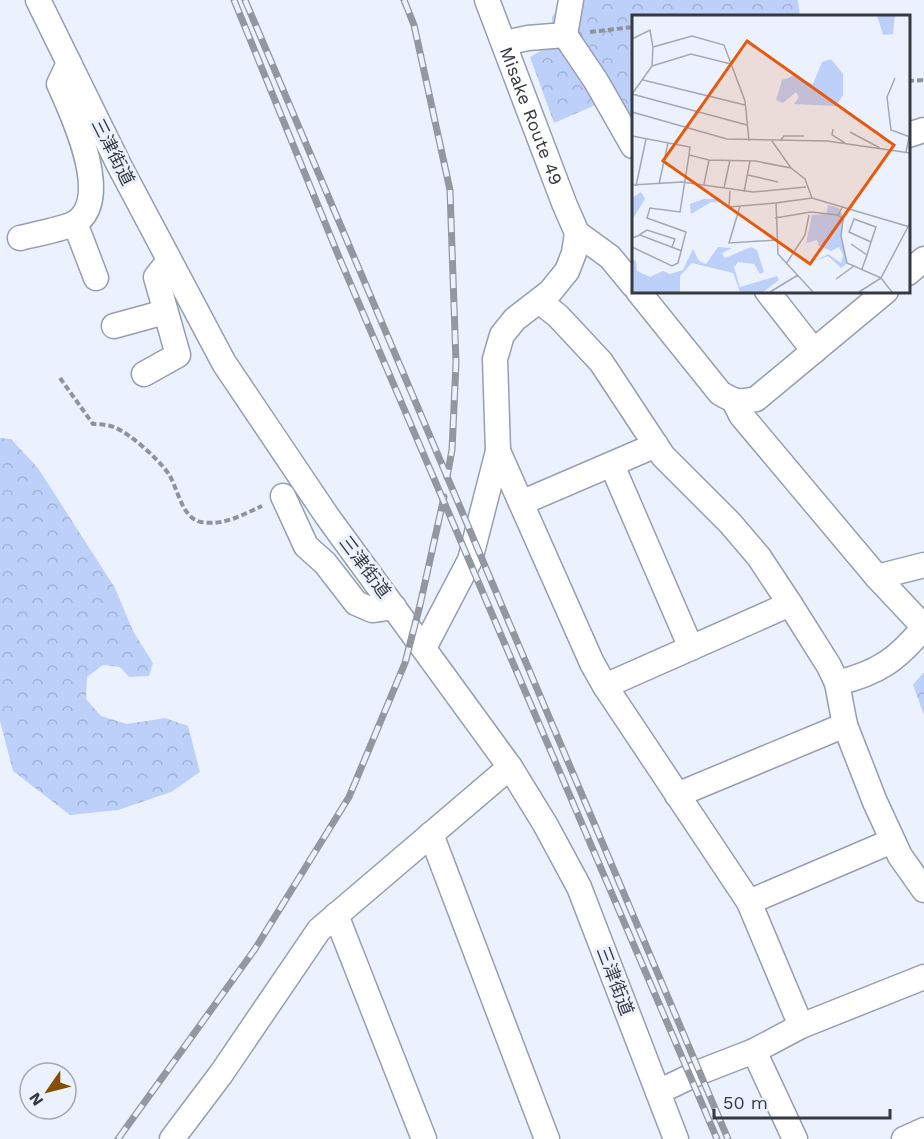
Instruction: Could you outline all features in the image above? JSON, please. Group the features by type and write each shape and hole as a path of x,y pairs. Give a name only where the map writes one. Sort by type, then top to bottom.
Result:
{"street":[{"name":"三津街道","path":"38,0 119,165 224,363 327,516 510,767 545,824 579,887 676,1139"},
{"name":"Misake Route 49","path":"487,0 577,232"},
{"path":"571,0 565,35 596,81 632,144"},
{"path":"504,42 565,35"},
{"path":"20,238 75,223 89,207 92,183 86,156 72,113 59,84 69,63"},
{"path":"909,135 924,130"},
{"path":"75,223 96,278"},
{"path":"424,648 470,560 498,451 495,359 502,335 515,319 550,292 567,271 574,253 577,232 610,257 632,284"},
{"path":"144,374 178,355 156,278 169,261"},
{"path":"639,292 720,393 734,401 745,402 756,399 885,292"},
{"path":"768,292 814,351"},
{"path":"539,301 564,323 601,362 663,456 759,557 790,603 837,683 845,725 875,802 892,841 924,890"},
{"path":"114,326 165,312"},
{"path":"734,401 741,415 877,577 924,627 898,655 882,668 837,683"},
{"path":"521,503 656,445"},
{"path":"498,451 592,663 749,902 801,1026"},
{"path":"612,465 691,648"},
{"path":"283,496 306,546 325,563 356,603 372,610 394,607"},
{"path":"877,577 924,565"},
{"path":"605,686 790,603"},
{"path":"677,795 845,725"},
{"path":"172,1139 221,1074 319,930 510,767"},
{"path":"431,834 547,1139"},
{"path":"749,902 892,841"},
{"path":"336,915 424,1139"},
{"path":"658,1092 700,1072 754,1052 801,1026 924,977"},
{"path":"754,1052 795,1139"},
{"path":"904,1139 924,1130"}],"path":[{"path":"565,35 632,27"},
{"path":"909,81 924,80"},
{"path":"60,378 93,424 104,424 117,428 145,449 168,473 185,510 198,521 226,523 283,496"}],"green space":[{"path":"564,0 798,0 800,15 632,15 632,139 609,99 554,123 530,57 552,44 552,17"},
{"path":"0,438 11,439 38,468 115,588 133,631 153,663 149,676 129,677 120,667 103,665 87,677 86,699 101,716 127,724 165,718 188,726 200,772 171,792 118,810 70,815 13,771 0,721"},
{"path":"924,673 924,715 913,685"}],"railway":[{"path":"234,0 339,257 717,1139"},
{"path":"245,0 728,1139"},
{"path":"404,0 414,25 450,190 456,363 452,450 447,477"},
{"path":"118,1139 255,949 349,797 405,663 444,497"}]}
